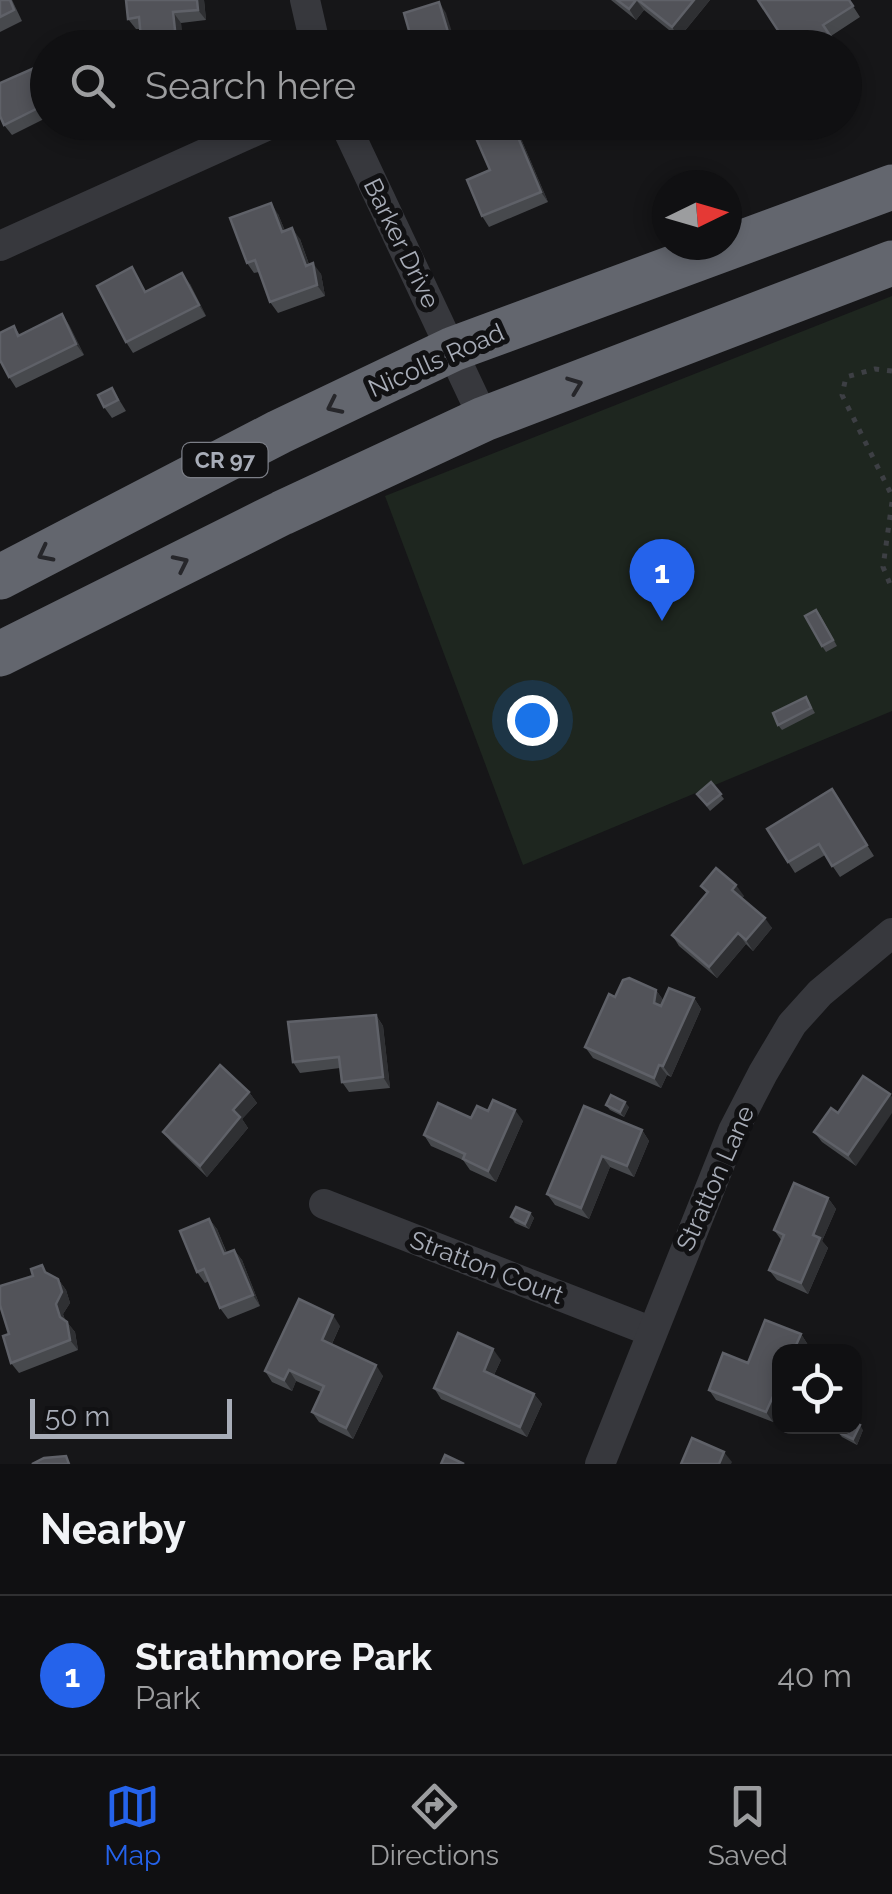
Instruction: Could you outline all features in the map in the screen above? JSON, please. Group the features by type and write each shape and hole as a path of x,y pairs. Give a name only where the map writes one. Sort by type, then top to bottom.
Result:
{"highway":[{"path":"782,226 892,157"},
{"name":"Nicolls Road","path":"0,577 280,432 454,349 892,186"},
{"path":"0,654 282,513 484,419 892,263"}],"street":[{"path":"306,0 312,30"},
{"path":"0,246 235,140"},
{"name":"Barker Drive","path":"353,140 484,419"},
{"name":"Stratton Lane","path":"600,1464 732,1131 792,1024 820,993 892,932"},
{"name":"Stratton Court","path":"324,1204 650,1332"}],"path":[{"path":"892,371 875,369 846,377 842,395 892,499 883,547 883,567 892,589"}],"shaded area":[{"path":"892,296 892,711 523,865 385,496"}],"building":[{"path":"0,0 10,0 14,10 0,17"},
{"path":"126,0 197,0 198,10 173,12 175,30 140,30 139,17 128,19"},
{"path":"617,0 636,0 629,9"},
{"path":"638,0 694,0 672,27"},
{"path":"758,0 849,0 853,6 823,25 826,30 778,30"},
{"path":"439,2 447,30 409,30 404,13"},
{"path":"30,70 30,112 4,125 0,116 0,83"},
{"path":"477,140 519,140 541,192 482,216 467,180 490,170"},
{"path":"271,203 282,232 292,228 306,266 313,263 317,285 270,302 255,260 247,263 230,218"},
{"path":"132,267 145,292 182,273 199,305 126,342 97,286"},
{"path":"62,314 76,344 9,377 0,360 0,333 14,326 18,336"},
{"path":"112,388 118,400 104,407 98,395"},
{"path":"816,610 833,640 822,646 805,616"},
{"path":"806,697 811,708 778,725 773,713"},
{"path":"711,782 721,794 707,805 697,794"},
{"path":"832,789 867,845 832,866 819,844 788,862 767,829"},
{"path":"716,868 736,885 732,890 765,918 746,940 738,933 709,967 672,935 708,892 701,886"},
{"path":"629,978 656,990 654,1003 661,1006 669,988 694,998 654,1078 585,1047 609,994 615,997 623,980"},
{"path":"376,1015 383,1077 342,1082 339,1057 293,1062 288,1022"},
{"path":"220,1065 249,1092 233,1110 240,1117 200,1166 163,1132"},
{"path":"863,1076 890,1094 848,1155 814,1132 831,1108 838,1113"},
{"path":"611,1095 625,1102 620,1112 606,1105"},
{"path":"493,1100 515,1110 488,1171 463,1159 465,1154 424,1135 438,1103 471,1118 477,1106 488,1111"},
{"path":"584,1106 642,1130 627,1166 602,1156 581,1208 547,1194"},
{"path":"794,1183 828,1198 813,1235 820,1238 801,1283 769,1270 784,1235 774,1230"},
{"path":"516,1207 530,1213 525,1224 511,1217"},
{"path":"209,1219 224,1254 234,1250 253,1295 220,1308 204,1269 197,1272 180,1231"},
{"path":"42,1265 45,1272 58,1279 62,1292 56,1304 60,1317 67,1322 70,1340 11,1363 3,1336 9,1334 0,1305 0,1286 33,1276 31,1269"},
{"path":"299,1299 333,1315 322,1340 376,1365 346,1428 312,1412 324,1386 289,1370 284,1380 265,1371"},
{"path":"765,1320 801,1334 797,1344 772,1344 772,1399 766,1412 709,1390 723,1353 748,1363"},
{"path":"458,1333 493,1349 484,1371 534,1394 520,1427 434,1388"},
{"path":"692,1438 724,1452 719,1464 681,1464"},
{"path":"445,1455 464,1464 441,1464"},
{"path":"66,1456 69,1464 32,1464 44,1458"}],"place":[{"name":"Strathmore Park","path":"662,621"}]}
